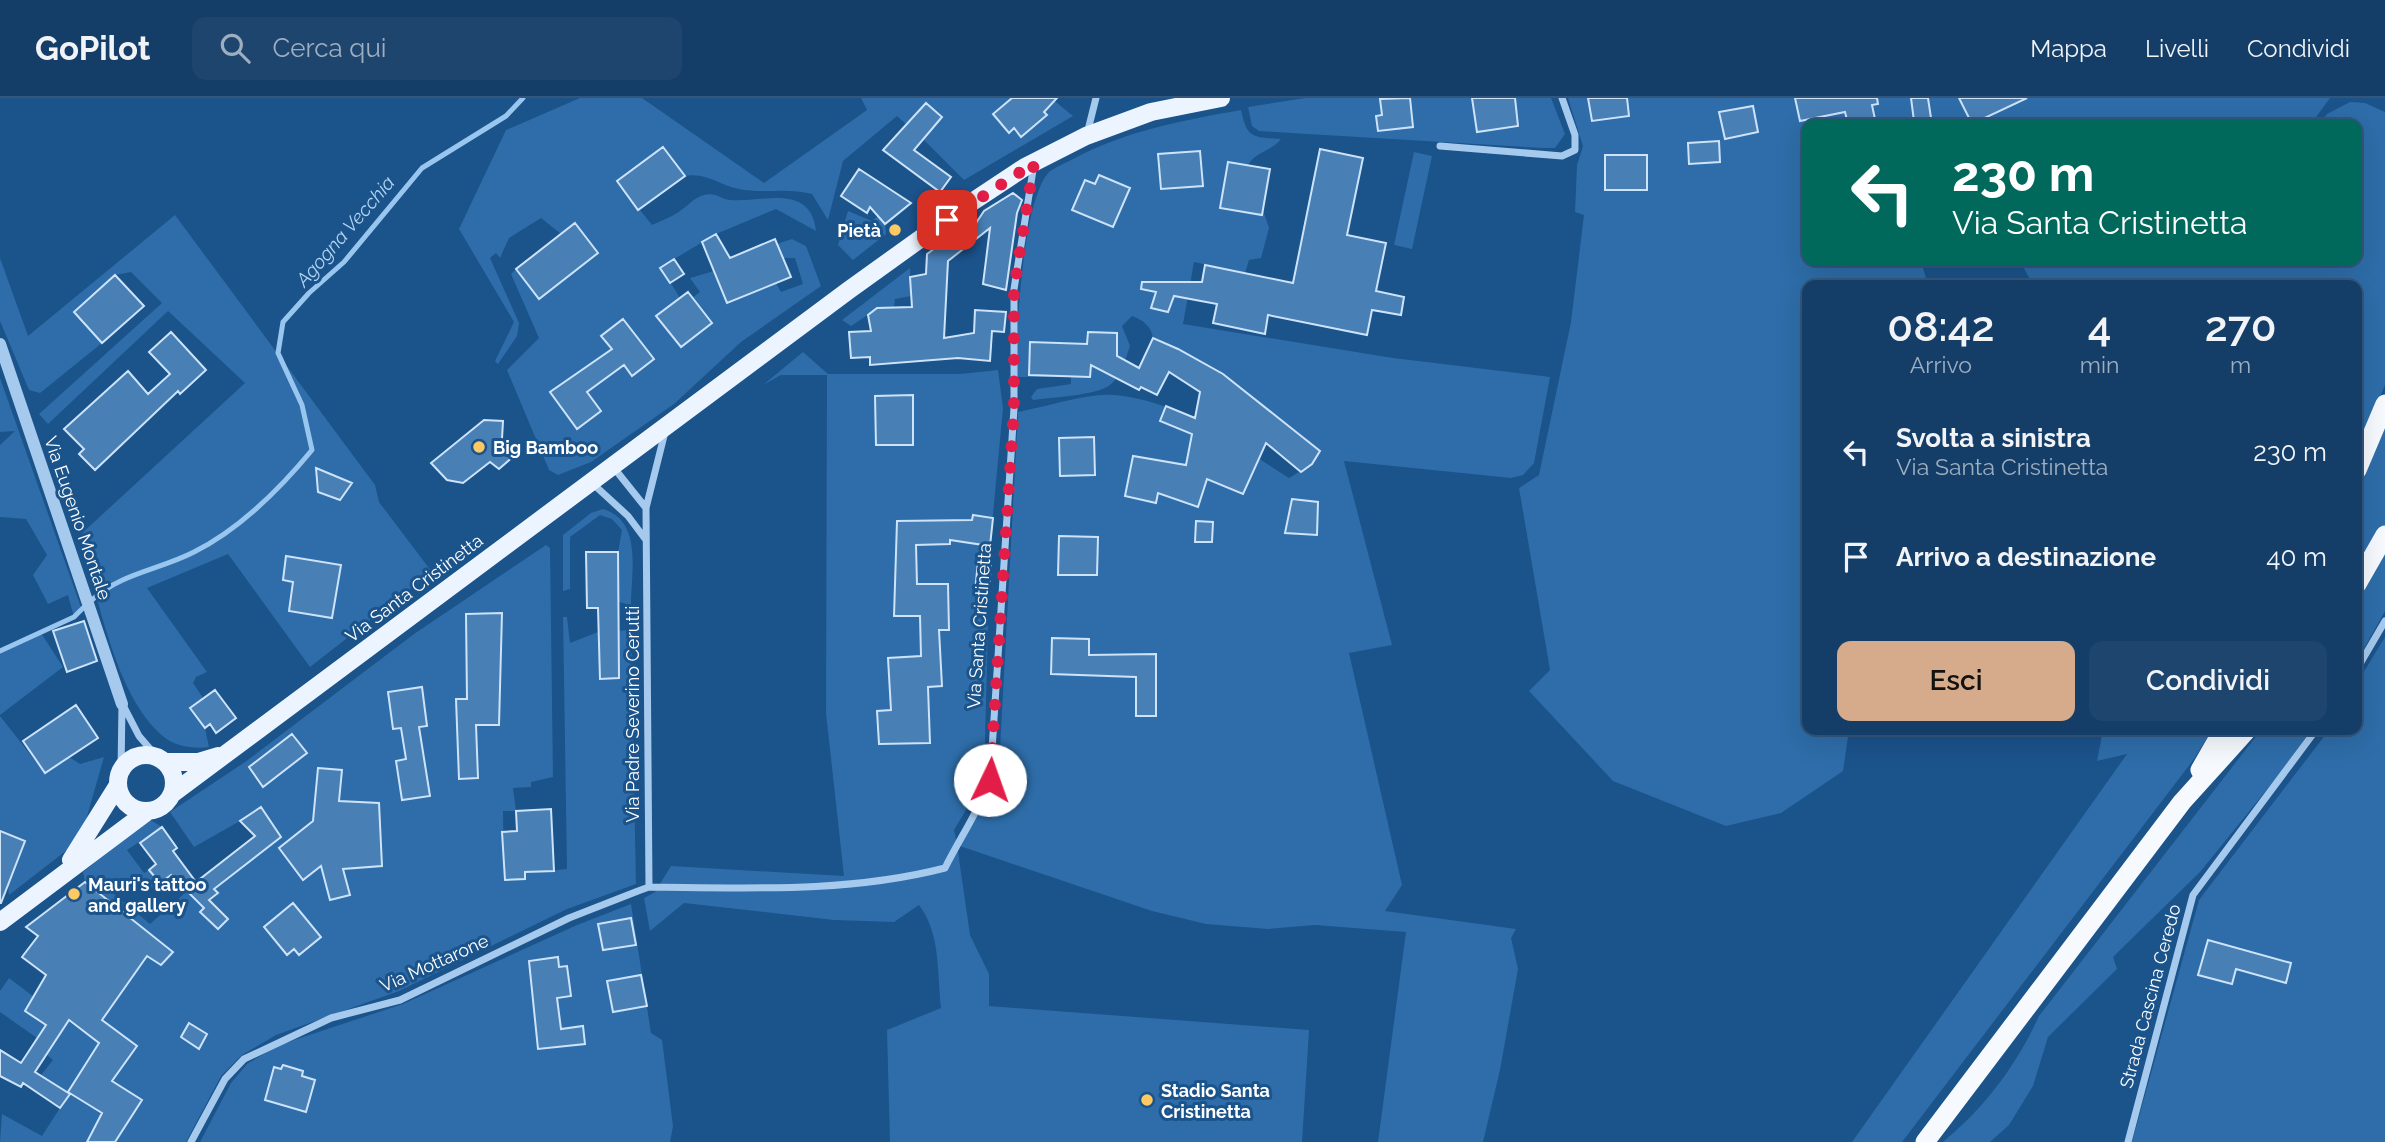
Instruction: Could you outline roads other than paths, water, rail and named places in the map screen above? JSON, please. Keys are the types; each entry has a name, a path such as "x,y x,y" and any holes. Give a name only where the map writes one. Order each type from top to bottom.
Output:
{"highway":[{"path":"2362,458 2385,404"},
{"path":"2362,575 2385,535"},
{"path":"2182,802 2220,735"},
{"path":"1925,1142 2182,802 2242,735"}],"main road":[{"name":"Via Santa Cristinetta","path":"1,918 148,811 160,807 172,794 859,282 1034,163 1086,136 1151,112 1221,98"},
{"name":"Via Santa Cristinetta","path":"61,875 136,757 198,762 228,753"},
{"path":"160,760 173,776 172,794"},
{"path":"120,779 128,804 148,811"}],"street":[{"path":"1086,136 1096,98"},
{"path":"1440,146 1562,156 1575,150 1575,135 1562,98"},
{"name":"Via Santa Cristinetta","path":"649,887 793,889 900,880 946,868 960,838 976,815 990,780 1014,408 1014,289 1034,163"},
{"name":"Via Eugenio Montale","path":"0,344 122,704 139,736 160,760"},
{"name":"Via Padre Severino Cerutti","path":"649,887 646,508 666,427"},
{"path":"614,466 646,508"},
{"path":"592,482 628,516 646,540"},
{"path":"2362,661 2385,621"},
{"name":"Via Eugenio Montale","path":"120,779 122,704"},
{"name":"Strada Cascina Ceredo","path":"2128,1142 2193,895 2312,735"},
{"name":"Via Mottarone","path":"191,1142 225,1079 244,1059 331,1018 400,1000 569,918 649,887"}],"waterway":[{"name":"Agogna Vecchia","path":"92,600 115,584 211,543 258,507 312,450 302,405 278,353 283,322 309,293 344,262 422,168 506,116 523,98"},
{"name":"Agogna Vecchia","path":"0,651 74,617 83,608"}],"place":[{"name":"Pietà","path":"895,230"},
{"name":"Big Bamboo","path":"479,447"},
{"name":"Mauri's tattoo and gallery","path":"74,894"},
{"name":"Stadio Santa Cristinetta","path":"1147,1100"}]}
